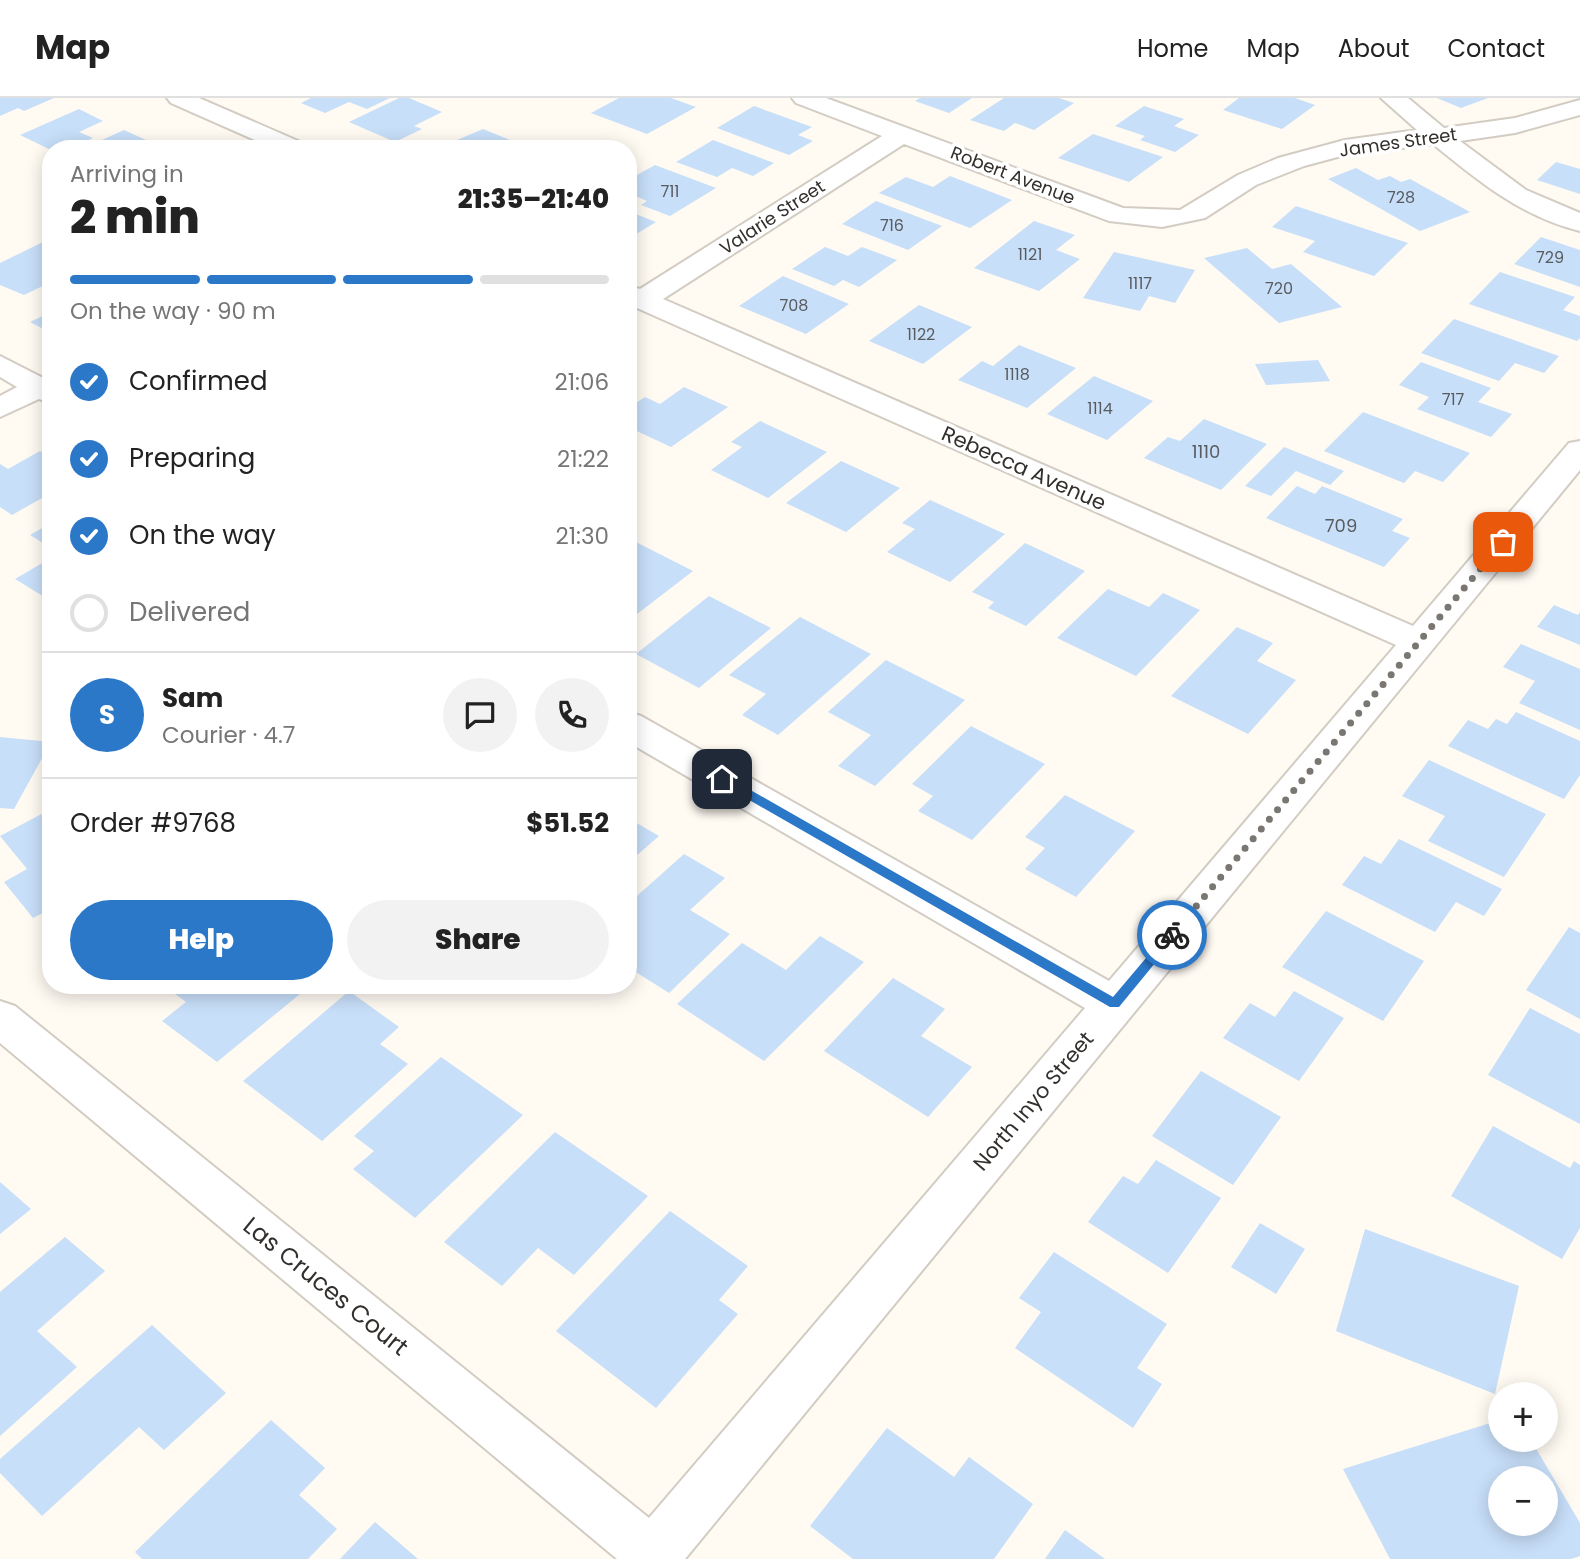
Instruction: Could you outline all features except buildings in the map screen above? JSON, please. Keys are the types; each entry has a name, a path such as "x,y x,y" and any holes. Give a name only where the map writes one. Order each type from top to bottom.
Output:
{"street":[{"path":"179,98 275,140"},
{"name":"Robert Avenue","path":"804,98 1118,215 1156,220 1186,216 1222,197"},
{"path":"1393,98 1439,135 1468,164 1496,183 1517,196 1580,223"},
{"name":"James Street","path":"1222,197 1246,181 1316,155 1390,140 1543,120 1580,107"},
{"name":"Valarie Street","path":"637,296 902,134"},
{"name":"Rebecca Avenue","path":"637,298 1419,642"},
{"path":"0,365 42,389"},
{"path":"0,408 42,392"},
{"name":"North Inyo Street","path":"652,1557 1580,450"},
{"path":"637,730 1114,1004"},
{"name":"Las Cruces Court","path":"0,1018 652,1557"}],"way so far":[{"path":"1172,935 1503,542"}],"route":[{"path":"722,779 1114,1004 1172,935"}]}
